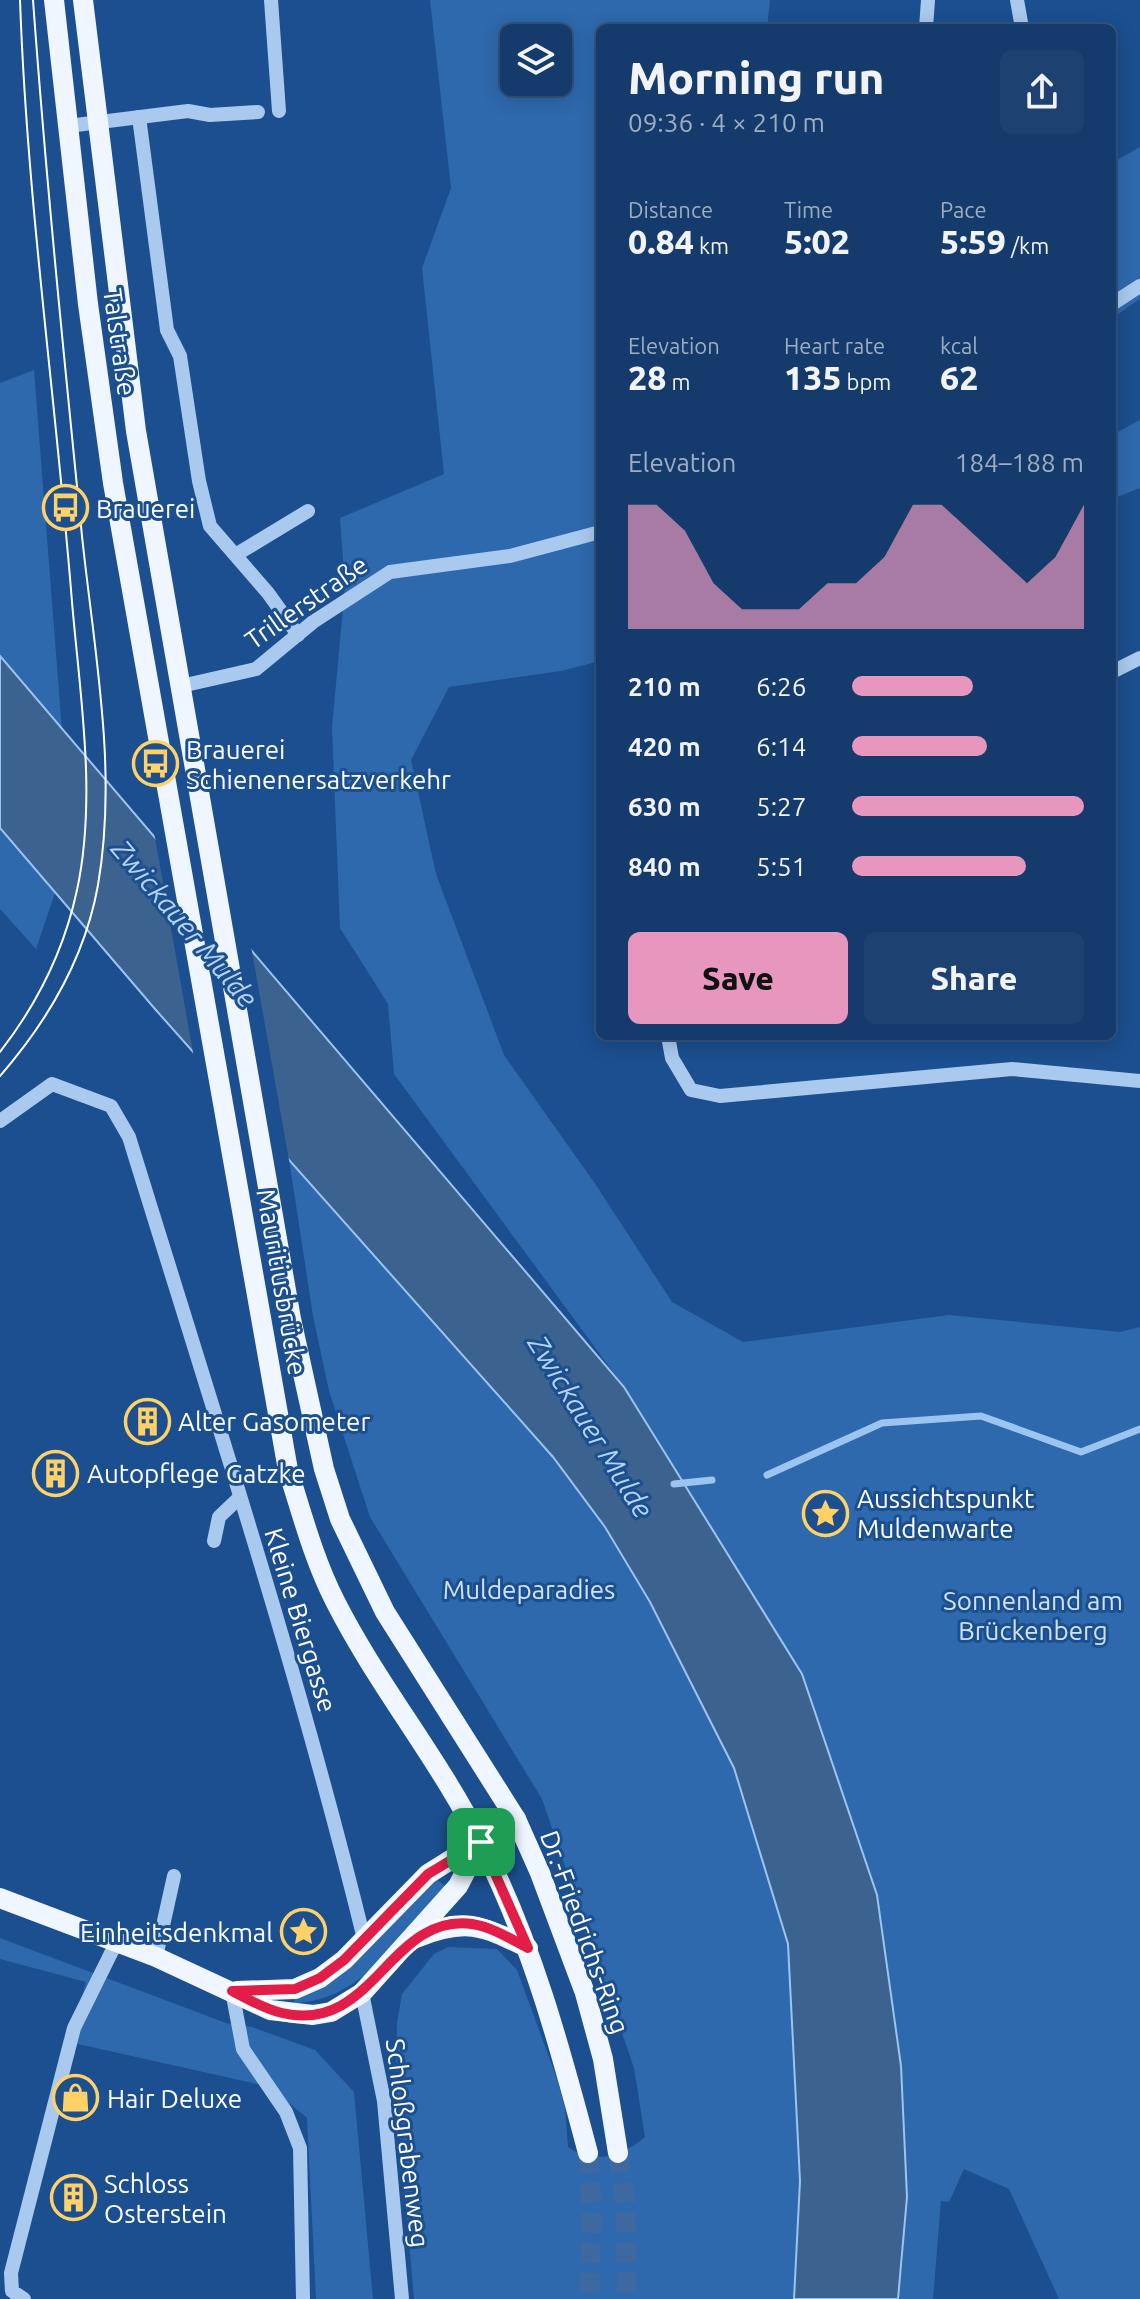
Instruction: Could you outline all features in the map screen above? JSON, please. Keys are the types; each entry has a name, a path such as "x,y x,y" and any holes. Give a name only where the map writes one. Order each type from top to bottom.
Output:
{"main road":[{"name":"Talstraße","path":"54,0 113,483 152,688"},
{"name":"Talstraße","path":"83,0 136,431 181,686"},
{"name":"Mauritiusbrücke","path":"181,686 291,1319 324,1469 361,1566 411,1656 516,1819"},
{"name":"Mauritiusbrücke","path":"152,688 288,1470 308,1536 335,1600 481,1842"},
{"name":"Dr.-Friedrichs-Ring","path":"232,1991 276,1991 308,1985 333,1970 428,1874 516,1819 585,1993 603,2059 618,2153"},
{"name":"Dr.-Friedrichs-Ring","path":"0,1898 156,1957 270,2010 298,2016 331,2012 362,1993 458,1886 481,1842"},
{"path":"481,1842 528,1948 555,2025 588,2153"},
{"path":"412,1940 443,1927 471,1924 528,1948"}],"street":[{"path":"271,0 279,111"},
{"path":"926,24 928,0"},
{"path":"1017,0 1021,24"},
{"path":"68,126 188,111 210,115 258,112"},
{"path":"139,117 167,330 180,356 199,481 210,526 237,554 298,635"},
{"path":"1116,301 1140,286"},
{"path":"237,554 308,511"},
{"name":"Trillerstraße","path":"181,686 256,669 298,635 390,572 510,556 596,533"},
{"path":"1116,670 1140,658"},
{"path":"669,1040 672,1058 691,1090 720,1096 1012,1069 1140,1081"},
{"name":"Kleine Biergasse","path":"0,1121 52,1084 111,1106 129,1137 203,1366 239,1498 335,1813 364,1939"},
{"path":"214,1541 219,1517 239,1498"},
{"path":"156,1957 174,1876"},
{"path":"24,2299 12,2291 11,2273 55,2098 74,2028 117,1941"},
{"path":"232,1991 243,2049 286,2112 300,2148 303,2299"},
{"name":"Schloßgrabenweg","path":"362,1993 384,2101 402,2299"}],"green space":[{"name":"Sonnenland am Brückenberg","path":"430,0 770,0 767,24 596,24 596,662 561,671 449,687 411,760 436,874 504,1055 596,1185 672,1302 743,1342 949,1315 1120,1332 1140,1327 1140,2299 1059,2299 1009,2189 964,2169 949,2202 941,2201 933,2299 898,2299 903,2257 901,2066 877,1895 802,1674 624,1387 394,1074 388,1004 340,928 332,727 345,587 340,518 444,474 422,268 451,188"},
{"path":"1140,147 1140,299 1116,315 1116,161"},
{"path":"34,370 62,731 0,656 0,383"},
{"path":"1140,420 1140,488 1116,497 1116,433"},
{"path":"0,828 55,893 36,949 0,909"},
{"name":"Muldeparadies","path":"289,1159 553,1457 605,1527 650,1602 734,1768 788,1944 800,2181 794,2299 414,2299 396,2093 397,2023 402,1994 434,1954 448,1947 497,1949 517,1970 557,2079 565,2108 568,2147 588,2156 608,2156 627,2149 645,2137 634,2068 542,1799 370,1517 329,1391 313,1316"},
{"path":"436,1879 447,1887 380,1962 341,1990 319,1999 295,2003 293,1996"},
{"path":"0,1938 226,2023 252,2027 315,2050 354,2092 373,2299 316,2299 307,2118 270,2087 69,2042 86,1982 0,1959"}],"water":[{"name":"Zwickauer Mulde","path":"0,656 624,1387 802,1674 877,1895 901,2066 907,2197 898,2299 794,2299 800,2181 788,1944 734,1768 650,1602 605,1527 553,1457 155,1009 0,828"}],"pier":[{"path":"154,832 251,946 290,1166 194,1058"}],"waterway":[{"path":"767,1475 882,1423 981,1416 1081,1452 1140,1429"},
{"path":"674,1484 712,1480"}],"tunnel":[{"path":"588,2153 592,2212 589,2299"},
{"path":"618,2153 625,2200 627,2299"}],"tram line":[{"path":"0,1052 38,995 65,934 77,890 86,819 85,746 35,226 20,0"},
{"path":"0,1076 48,1011 84,938 98,885 106,798 102,710 62,335 33,0"}],"place":[{"name":"Brauerei","path":"65,508"},
{"name":"Brauerei Schienenersatzverkehr","path":"155,764"},
{"name":"Alter Gasometer","path":"147,1421"},
{"name":"Autopflege Gatzke","path":"56,1473"},
{"name":"Aussichtspunkt Muldenwarte","path":"826,1513"},
{"name":"Einheitsdenkmal","path":"304,1932"},
{"name":"Hair Deluxe","path":"76,2098"},
{"name":"Schloss Osterstein","path":"73,2198"}],"route":[{"path":"481,1842 528,1948 471,1924 443,1927 412,1940 347,2005 313,2015 298,2016 270,2010 232,1991 295,1989 320,1978 344,1960 428,1874 481,1842"}]}
